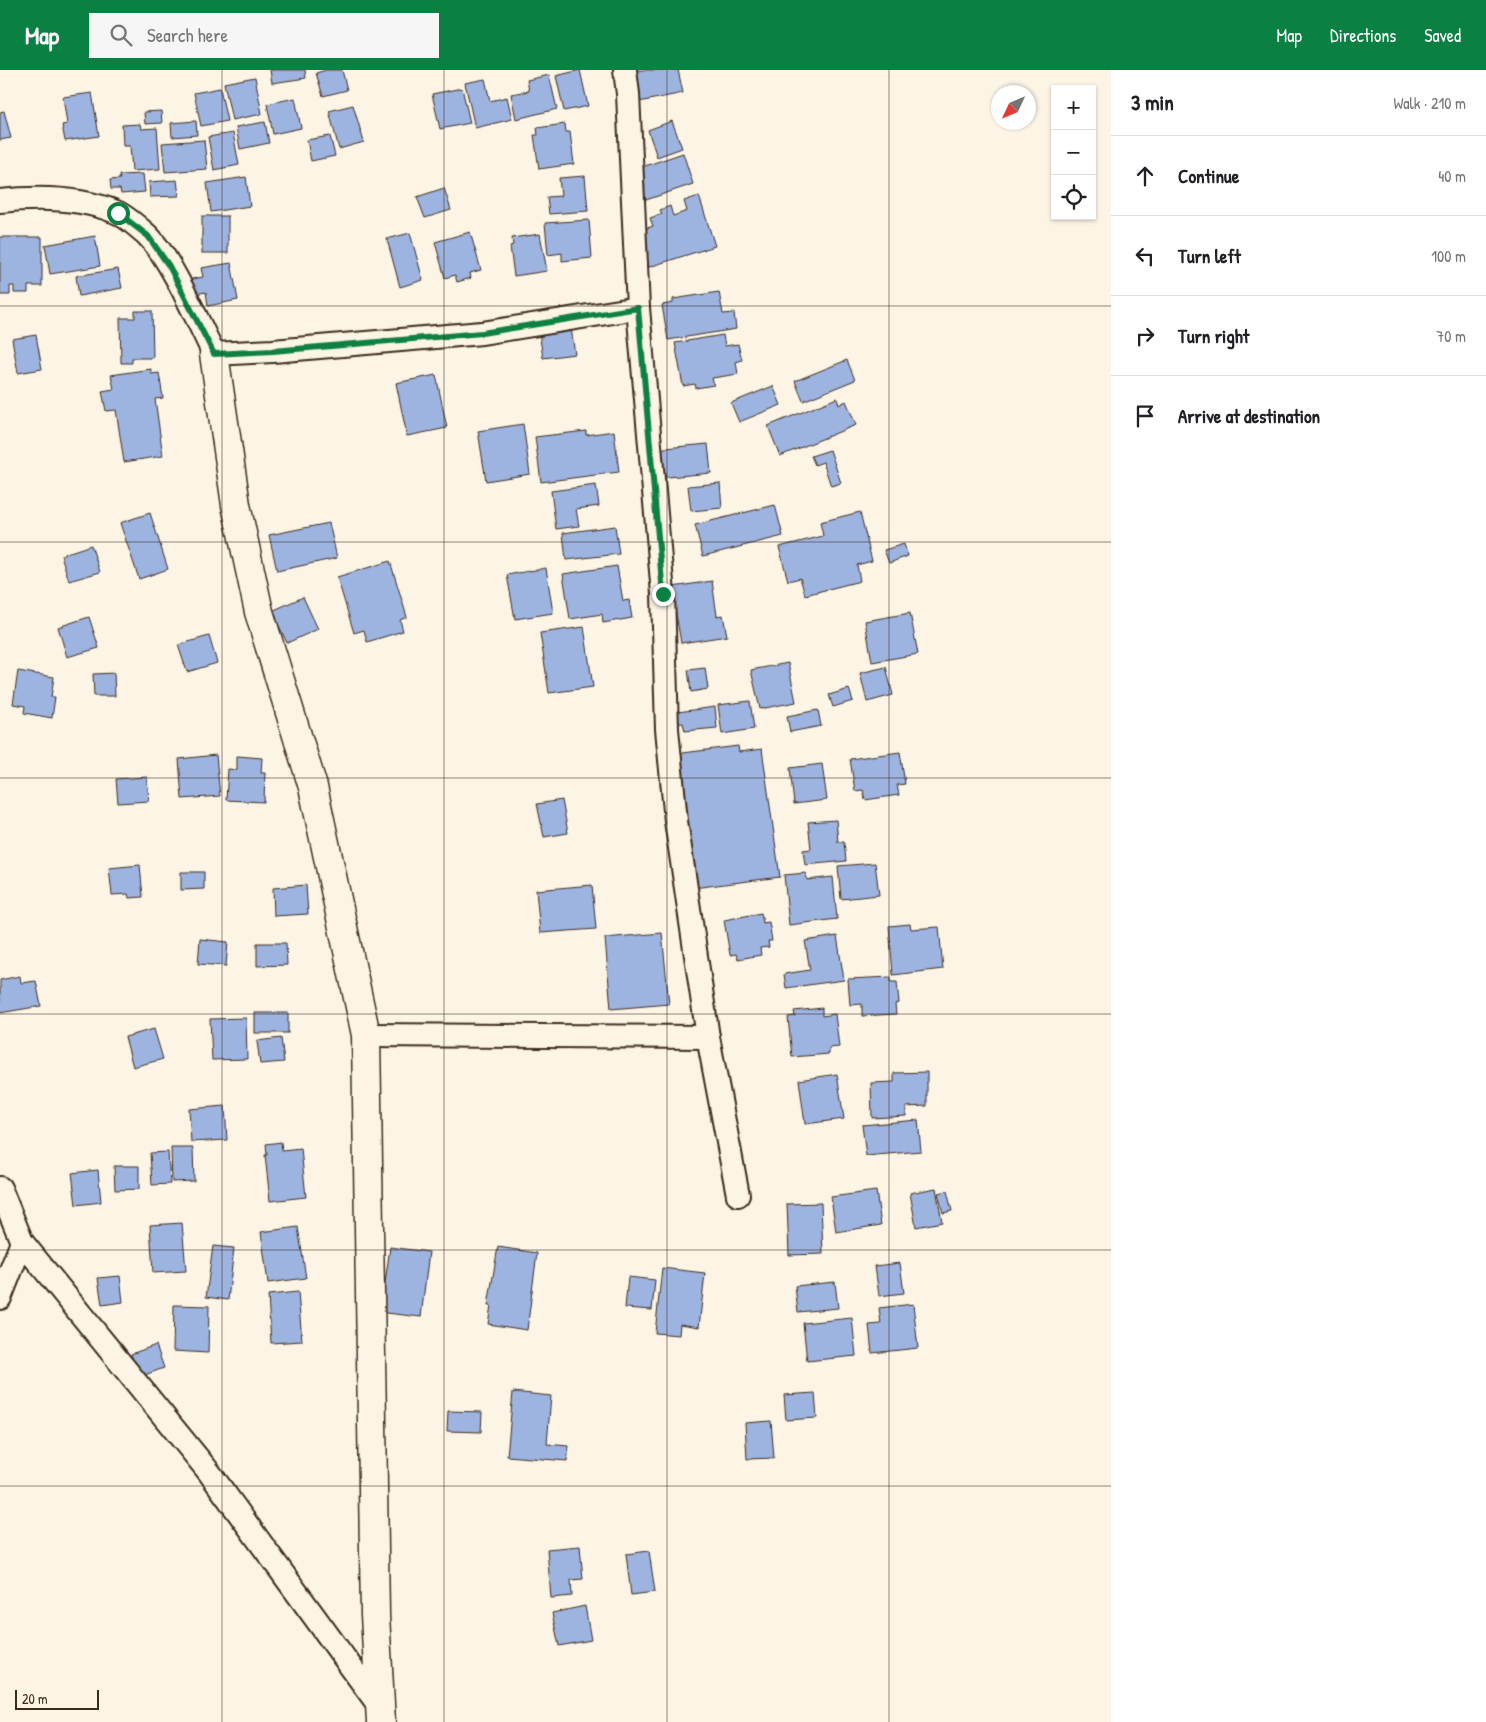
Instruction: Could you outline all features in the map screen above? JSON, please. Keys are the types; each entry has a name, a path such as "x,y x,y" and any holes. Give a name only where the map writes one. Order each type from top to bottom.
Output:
{"street":[{"path":"624,70 628,94 638,308 663,594 667,729 676,821 708,1037 738,1195"},
{"path":"0,201 24,198 82,203 118,213 148,236 169,266 214,354 236,505 259,612 313,787 366,1034 375,1615 385,1717"},
{"path":"214,354 273,351 482,333 638,308"},
{"path":"366,1034 708,1037"},
{"path":"0,1188 22,1242 210,1472 385,1717"},
{"path":"0,1298 22,1242"}],"building":[{"path":"270,70 305,70 306,78 272,83"},
{"path":"326,70 342,70 347,90 323,96 316,73"},
{"path":"580,70 588,106 564,111 556,76"},
{"path":"634,70 678,70 683,93 639,102"},
{"path":"549,75 557,109 516,119 511,94 529,91 527,80"},
{"path":"255,77 262,114 232,120 224,83"},
{"path":"485,79 490,101 507,97 512,119 475,128 465,83"},
{"path":"220,88 227,121 201,126 194,93"},
{"path":"462,88 470,123 440,129 432,94"},
{"path":"92,93 99,136 65,141 62,125 67,124 63,97"},
{"path":"295,98 301,128 273,134 267,104"},
{"path":"353,105 364,142 339,149 329,111"},
{"path":"4,111 11,138 0,140 0,112"},
{"path":"161,111 162,123 145,124 144,112"},
{"path":"196,121 197,135 172,137 171,123"},
{"path":"672,121 682,148 657,157 648,130"},
{"path":"265,122 269,143 240,149 236,127"},
{"path":"140,124 141,129 157,128 160,169 132,171 130,146 123,146 122,125"},
{"path":"565,124 566,132 570,132 574,164 539,169 534,135 538,135 537,128"},
{"path":"233,133 239,165 214,170 208,137"},
{"path":"330,136 335,156 311,161 307,140"},
{"path":"204,140 207,169 165,172 162,143"},
{"path":"683,153 693,184 646,200 636,169"},
{"path":"143,174 145,192 121,194 120,189 111,189 110,180 120,179 119,175"},
{"path":"585,176 588,211 549,214 547,197 561,196 559,178"},
{"path":"246,177 250,206 211,212 207,183"},
{"path":"177,180 179,196 150,197 149,182"},
{"path":"444,188 451,210 425,218 417,197"},
{"path":"699,196 715,246 649,267 638,231 653,226 650,218 662,214 660,210 670,206 673,216 687,211 684,201"},
{"path":"202,216 228,216 228,253 202,253"},
{"path":"589,220 592,258 562,261 562,253 548,255 545,223"},
{"path":"470,232 481,270 470,273 471,278 457,282 455,275 445,278 435,242"},
{"path":"410,233 423,280 400,287 387,239"},
{"path":"540,234 547,271 514,276 510,246 513,245 512,238"},
{"path":"95,236 100,266 50,274 45,245"},
{"path":"0,237 42,237 42,286 28,286 28,293 14,293 14,286 10,286 10,295 0,295"},
{"path":"231,263 238,300 208,306 206,292 195,294 192,279 203,277 201,268"},
{"path":"118,269 122,288 79,296 76,276"},
{"path":"719,292 723,314 734,313 736,329 668,340 662,305 673,303 673,299"},
{"path":"135,311 152,311 153,358 132,358 132,363 121,363 120,318 135,318"},
{"path":"571,328 575,354 543,358 539,332"},
{"path":"36,335 42,369 18,373 12,339"},
{"path":"723,335 725,346 738,344 742,360 736,362 738,374 712,378 714,385 696,388 695,384 683,386 675,343"},
{"path":"847,360 855,380 803,401 795,381"},
{"path":"151,369 151,374 159,373 163,398 155,399 163,456 124,462 116,410 106,411 102,391 114,389 111,375"},
{"path":"436,375 447,428 407,436 396,383"},
{"path":"773,386 781,405 739,422 731,403"},
{"path":"837,398 839,405 846,401 856,425 780,456 768,426"},
{"path":"523,424 530,474 486,481 478,431"},
{"path":"586,431 586,435 614,431 619,472 541,482 535,437"},
{"path":"708,444 711,473 657,478 654,449"},
{"path":"830,450 841,483 831,486 823,462 815,465 811,456"},
{"path":"720,483 722,508 691,511 688,486"},
{"path":"596,485 599,506 576,509 579,526 556,529 551,491"},
{"path":"775,505 783,536 703,556 695,525"},
{"path":"860,512 872,561 857,565 860,581 805,595 800,578 788,581 779,547 823,536 820,522"},
{"path":"150,513 168,569 139,579 120,523"},
{"path":"329,523 337,558 277,571 269,535"},
{"path":"615,526 619,554 566,560 563,533"},
{"path":"904,544 908,556 889,563 884,550"},
{"path":"91,545 100,572 69,581 61,555"},
{"path":"390,561 407,617 400,620 403,631 367,642 364,630 354,633 337,577"},
{"path":"617,566 623,601 629,600 632,618 603,623 602,614 570,619 563,574"},
{"path":"546,568 553,613 515,619 507,575"},
{"path":"712,581 717,616 723,615 727,636 681,643 675,608 669,609 666,588"},
{"path":"303,597 318,629 287,643 272,611"},
{"path":"910,613 918,654 872,662 865,621"},
{"path":"89,617 99,648 67,657 58,627"},
{"path":"584,627 593,687 549,693 540,633"},
{"path":"209,636 217,663 187,672 178,645"},
{"path":"788,663 796,702 760,709 751,670"},
{"path":"886,667 893,695 867,702 860,673"},
{"path":"705,668 708,689 691,692 688,670"},
{"path":"18,671 54,677 51,697 55,697 52,718 24,713 25,706 13,704"},
{"path":"114,673 115,696 94,696 93,674"},
{"path":"849,689 853,701 833,707 829,695"},
{"path":"750,701 754,729 722,734 718,705"},
{"path":"715,707 717,728 685,731 683,723 671,724 670,713"},
{"path":"818,710 821,726 790,732 787,716"},
{"path":"738,746 739,752 762,749 780,877 693,888 675,754"},
{"path":"900,752 905,784 897,785 899,795 865,800 863,790 855,791 850,759"},
{"path":"216,755 220,796 182,799 179,759"},
{"path":"237,756 262,758 261,773 265,773 264,802 226,800 228,769 237,770"},
{"path":"822,764 827,800 794,804 790,768"},
{"path":"147,777 149,801 118,803 116,779"},
{"path":"562,800 568,833 544,837 537,804"},
{"path":"836,820 838,842 844,842 846,861 805,865 803,850 811,849 808,822"},
{"path":"875,863 879,895 841,899 838,866"},
{"path":"140,865 143,897 129,898 128,894 112,895 109,868"},
{"path":"181,872 204,872 204,889 181,890"},
{"path":"806,873 807,880 833,877 837,919 789,925 784,875"},
{"path":"306,885 308,914 274,916 273,888"},
{"path":"592,885 596,929 540,933 536,890"},
{"path":"761,913 763,923 769,922 772,941 768,941 769,947 760,948 761,955 738,959 736,954 730,955 724,920"},
{"path":"910,924 911,929 939,927 943,969 893,975 889,926"},
{"path":"662,933 669,1004 611,1009 605,938"},
{"path":"837,936 844,980 786,988 784,974 810,970 805,941"},
{"path":"200,939 228,942 226,966 198,964"},
{"path":"257,943 286,943 287,965 257,966"},
{"path":"20,976 21,983 36,981 41,1006 0,1013 0,980"},
{"path":"891,977 891,982 897,982 899,1003 895,1004 896,1014 862,1016 862,1004 850,1005 848,979"},
{"path":"822,1008 822,1016 835,1014 839,1047 829,1048 829,1054 792,1057 788,1017 795,1016 794,1011"},
{"path":"255,1013 288,1013 288,1033 255,1033"},
{"path":"246,1018 247,1059 212,1060 210,1019"},
{"path":"154,1029 163,1059 133,1067 125,1037"},
{"path":"281,1038 284,1062 260,1064 257,1041"},
{"path":"927,1072 927,1106 906,1107 906,1116 872,1118 871,1083 894,1082 894,1073"},
{"path":"837,1074 844,1119 805,1124 799,1080"},
{"path":"225,1106 227,1140 191,1142 189,1109"},
{"path":"918,1120 921,1151 866,1156 862,1125"},
{"path":"281,1142 282,1151 301,1149 306,1197 270,1201 265,1155 267,1155 266,1144"},
{"path":"171,1148 193,1148 194,1181 172,1182"},
{"path":"168,1152 170,1184 152,1185 150,1153"},
{"path":"114,1166 139,1166 139,1189 115,1190"},
{"path":"98,1170 101,1202 76,1205 72,1173"},
{"path":"936,1188 942,1222 916,1227 910,1193"},
{"path":"876,1191 881,1225 836,1232 831,1197"},
{"path":"947,1191 952,1211 943,1213 938,1193"},
{"path":"821,1203 823,1254 789,1255 787,1204"},
{"path":"182,1223 186,1271 153,1273 150,1225"},
{"path":"298,1227 306,1278 268,1283 261,1232"},
{"path":"213,1246 234,1248 228,1300 206,1297"},
{"path":"390,1247 429,1252 421,1317 378,1312 383,1298"},
{"path":"498,1247 537,1253 527,1330 488,1324 491,1305 488,1305"},
{"path":"900,1263 904,1293 879,1296 875,1266"},
{"path":"662,1268 705,1273 699,1327 680,1324 679,1335 655,1333"},
{"path":"120,1276 123,1302 102,1305 98,1278"},
{"path":"628,1277 655,1280 652,1310 625,1308"},
{"path":"835,1282 838,1308 798,1312 795,1286"},
{"path":"298,1292 302,1341 271,1343 268,1295"},
{"path":"913,1304 918,1348 872,1353 869,1325 881,1324 879,1308"},
{"path":"174,1305 209,1306 208,1353 173,1351"},
{"path":"852,1318 856,1356 807,1361 803,1323"},
{"path":"156,1345 164,1368 139,1377 131,1354"},
{"path":"513,1392 551,1396 547,1444 568,1446 567,1461 507,1456"},
{"path":"815,1393 817,1418 786,1420 784,1395"},
{"path":"448,1411 482,1412 481,1432 447,1431"},
{"path":"771,1421 774,1458 747,1459 745,1423"},
{"path":"580,1546 583,1579 571,1580 572,1596 551,1598 547,1549"},
{"path":"649,1551 655,1592 631,1595 626,1554"},
{"path":"585,1606 591,1640 559,1646 552,1613"}],"route":[{"path":"118,213 148,236 169,266 214,354 273,351 482,333 638,308 663,594"}]}
